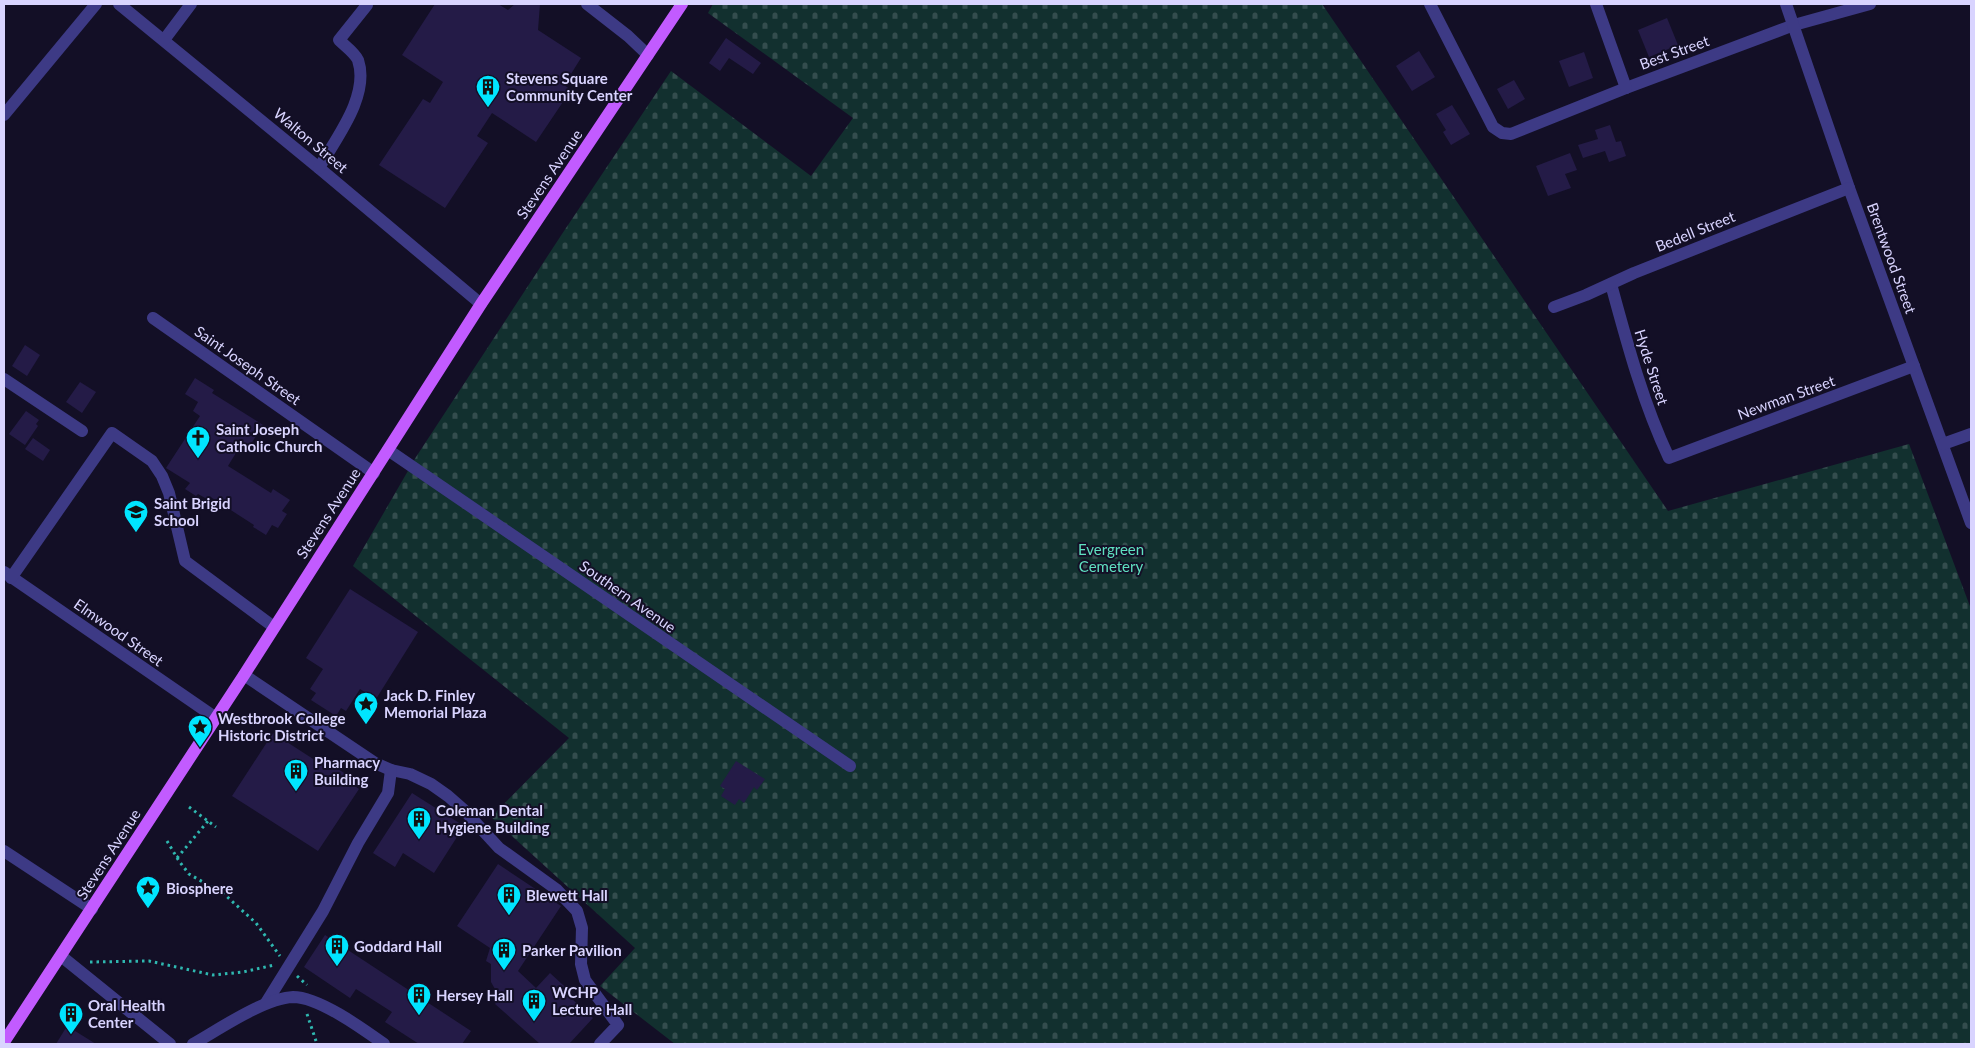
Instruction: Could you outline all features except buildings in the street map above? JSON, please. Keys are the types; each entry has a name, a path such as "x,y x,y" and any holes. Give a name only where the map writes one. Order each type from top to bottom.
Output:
{"main road":[{"name":"Stevens Avenue","path":"4,1042 244,675 481,304 682,4"}],"street":[{"path":"4,116 96,4"},
{"name":"Walton Street","path":"119,4 481,304"},
{"path":"164,40 191,4"},
{"path":"319,168 355,106 361,83 357,58 339,40 367,6 365,4"},
{"path":"587,4 648,54"},
{"name":"Best Street","path":"1430,4 1493,127 1502,133 1511,134 1626,88 1794,25 1870,4"},
{"path":"1596,4 1626,88"},
{"name":"Brentwood Street","path":"1786,4 1849,188 1971,523"},
{"name":"Bedell Street","path":"1554,307 1634,273 1849,188"},
{"name":"Hyde Street","path":"1611,284 1645,400 1656,431 1669,458"},
{"name":"Saint Joseph Street","path":"153,318 374,473"},
{"name":"Newman Street","path":"1669,458 1914,366"},
{"path":"4,380 82,431"},
{"path":"8,575 112,433 152,461 162,476 169,493 185,560 274,627"},
{"path":"1943,444 1971,434"},
{"name":"Southern Avenue","path":"388,450 850,766"},
{"name":"Elmwood Street","path":"8,575 216,718"},
{"path":"244,675 375,763 391,770 410,774 431,784 464,810 499,848 556,889 577,911 582,928 582,964 585,980 618,1025 600,1044"},
{"path":"266,1004 286,965 322,911 358,842 388,793 391,770"},
{"path":"4,850 92,909"},
{"path":"61,956 167,1043"},
{"path":"193,1044 266,1004 293,998 326,1007 384,1044"}],"path":[{"path":"189,807 216,827"},
{"path":"177,858 208,821"},
{"path":"167,841 189,874 224,894 256,923 286,965 310,988"},
{"path":"87,962 106,960 149,961 213,975 286,965"}],"green space":[{"name":"Evergreen Cemetery","path":"713,4 1322,4 1668,511 1909,444 1971,609 1971,1044 675,1044 600,986 635,948 491,817 569,738 353,566 416,457 671,71 811,176 853,118 708,13"}],"place":[{"name":"Stevens Square Community Center","path":"488,108"},
{"name":"Saint Joseph Catholic Church","path":"198,459"},
{"name":"Saint Brigid School","path":"136,533"},
{"name":"Jack D. Finley Memorial Plaza","path":"366,725"},
{"name":"Westbrook College Historic District","path":"200,748"},
{"name":"Pharmacy Building","path":"296,792"},
{"name":"Coleman Dental Hygiene Building","path":"419,840"},
{"name":"Biosphere","path":"148,909"},
{"name":"Blewett Hall","path":"509,916"},
{"name":"Goddard Hall","path":"337,967"},
{"name":"Parker Pavilion","path":"504,971"},
{"name":"Hersey Hall","path":"419,1016"},
{"name":"WCHP Lecture Hall","path":"534,1022"},
{"name":"Oral Health Center","path":"71,1035"}]}
